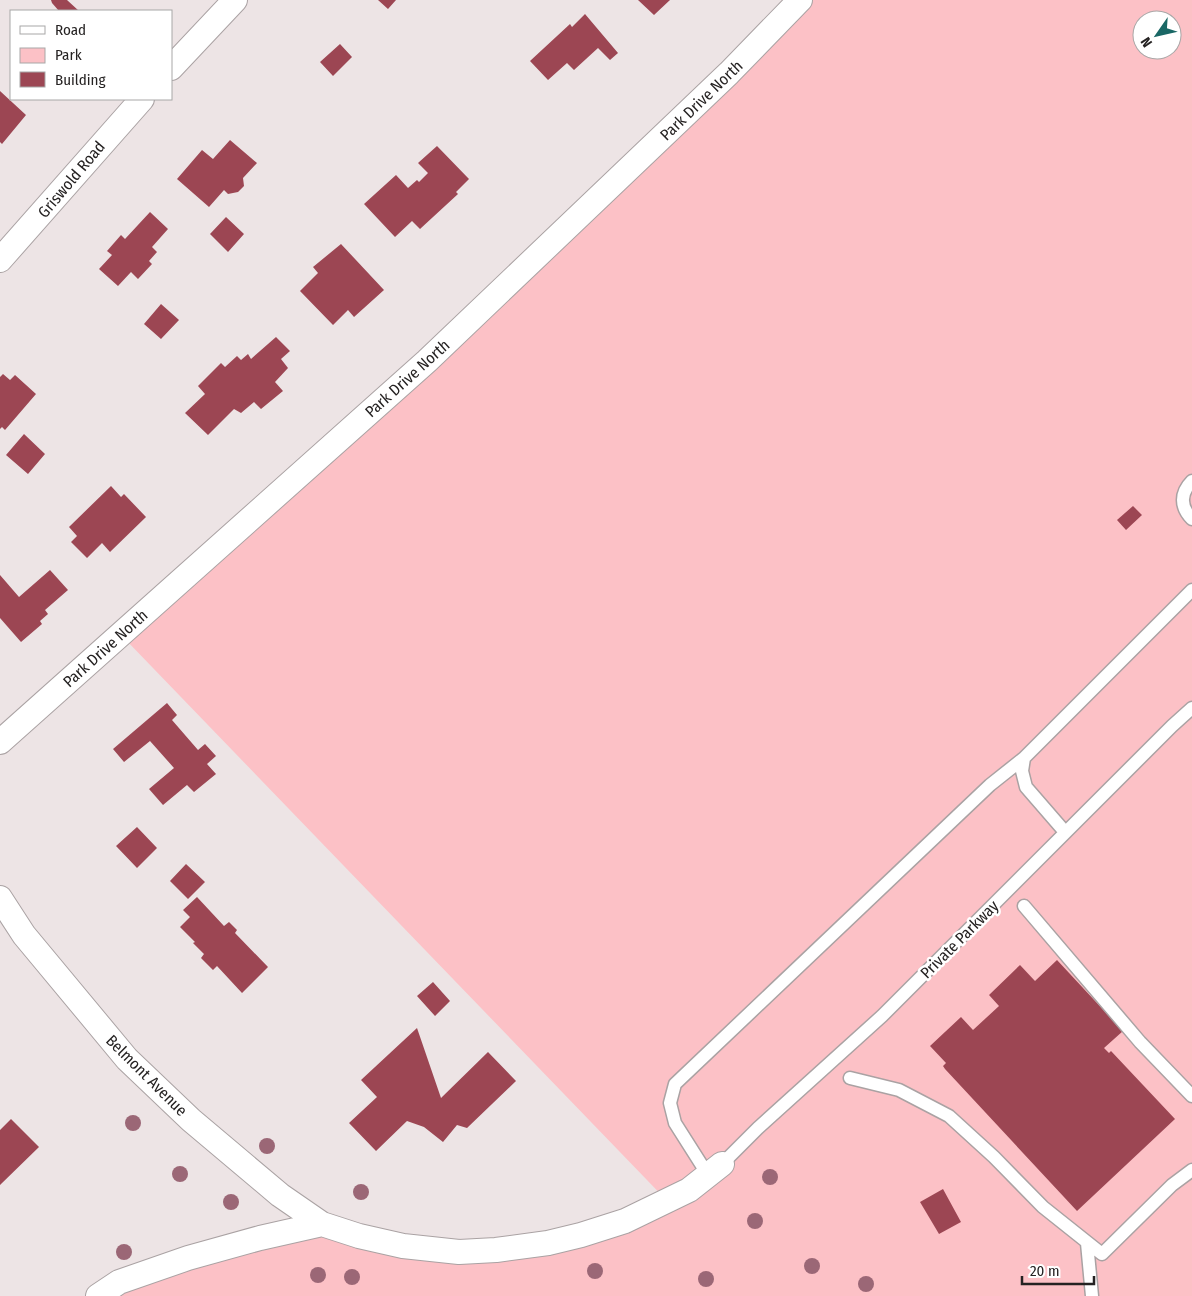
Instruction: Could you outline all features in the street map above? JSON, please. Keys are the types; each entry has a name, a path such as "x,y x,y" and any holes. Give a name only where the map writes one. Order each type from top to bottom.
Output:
{"street":[{"path":"172,67 235,0"},
{"name":"Park Drive North","path":"0,742 427,361 729,73 800,0"},
{"name":"Griswold Road","path":"0,260 141,100"},
{"name":"Belmont Avenue","path":"0,898 24,935 127,1060 191,1120 280,1194 322,1224 359,1236 403,1246 459,1252 496,1250 548,1243 625,1221 689,1190 715,1170"},
{"path":"98,1296 119,1282 188,1258 260,1238 322,1224"}],"lane":[{"path":"1192,481 1185,488 1182,500 1192,519"},
{"path":"715,1170 676,1124 670,1103 675,1084 990,785 1024,758 1192,590"},
{"name":"Private Parkway","path":"715,1170 758,1128 882,1016 1192,708"},
{"path":"1024,758 1022,771 1026,787 1066,832"},
{"path":"1024,906 1140,1042 1192,1096"},
{"path":"850,1078 899,1090 949,1116 1043,1207 1102,1254 1172,1185 1192,1170"},
{"path":"1087,1242 1092,1296"}],"green space":[{"path":"802,0 1192,0 1192,1296 115,1296 121,1291 232,1255 321,1236 437,1258 674,1208 125,639"}],"building":[{"path":"51,0 67,0 78,10 58,10"},
{"path":"378,0 396,0 388,9"},
{"path":"638,0 670,0 654,15"},
{"path":"585,14 618,53 610,60 598,48 574,70 567,63 548,80 530,61 570,24 572,27"},
{"path":"340,44 352,57 333,76 320,62"},
{"path":"0,91 26,115 2,144 0,142"},
{"path":"230,140 257,163 243,178 244,186 238,192 228,194 224,190 209,207 177,179 202,150 213,159"},
{"path":"437,146 469,179 456,192 458,194 420,229 412,221 395,237 364,204 396,175 408,188 417,180 419,182 428,173 418,163"},
{"path":"150,212 168,229 152,247 157,252 149,261 152,264 138,279 131,272 118,286 99,269 112,255 107,251 121,235 125,239"},
{"path":"226,217 244,234 228,252 210,234"},
{"path":"341,244 384,290 354,317 348,310 333,325 300,291 318,273 313,267"},
{"path":"161,304 179,320 161,339 144,324"},
{"path":"276,337 290,351 281,359 288,368 275,382 283,391 261,409 254,402 241,413 234,409 208,435 185,413 205,394 198,386 221,363 225,367 237,356 241,360 248,354 251,359"},
{"path":"3,374 10,380 15,375 36,394 5,430 2,427 0,429 0,377"},
{"path":"24,434 45,454 28,474 6,455"},
{"path":"111,486 121,497 124,494 146,517 110,552 102,543 87,558 71,542 77,536 69,527"},
{"path":"1133,506 1142,515 1126,530 1117,520"},
{"path":"50,570 68,590 45,610 48,614 40,621 42,624 21,642 0,618 0,575 19,597"},
{"path":"167,703 177,715 172,720 198,750 205,744 216,756 207,764 216,774 194,792 187,785 163,805 149,789 174,768 150,741 124,762 113,749"},
{"path":"137,827 157,848 137,868 116,846"},
{"path":"186,864 205,882 188,899 170,881"},
{"path":"197,897 224,926 229,922 237,930 235,933 268,967 242,993 217,966 213,970 201,958 204,954 180,927 190,917 183,910"},
{"path":"1057,960 1123,1031 1104,1048 1109,1053 1111,1051 1175,1119 1077,1211 945,1069 943,1066 946,1063 930,1046 961,1017 973,1030 999,1006 989,995 1020,965 1035,981"},
{"path":"433,982 450,1001 435,1016 417,996"},
{"path":"417,1028 441,1098 488,1052 516,1081 467,1128 457,1125 443,1142 424,1127 407,1121 376,1151 349,1123 377,1097 361,1080"},
{"path":"11,1119 39,1147 0,1185 0,1130"},
{"path":"943,1189 961,1222 939,1234 920,1202"}]}
